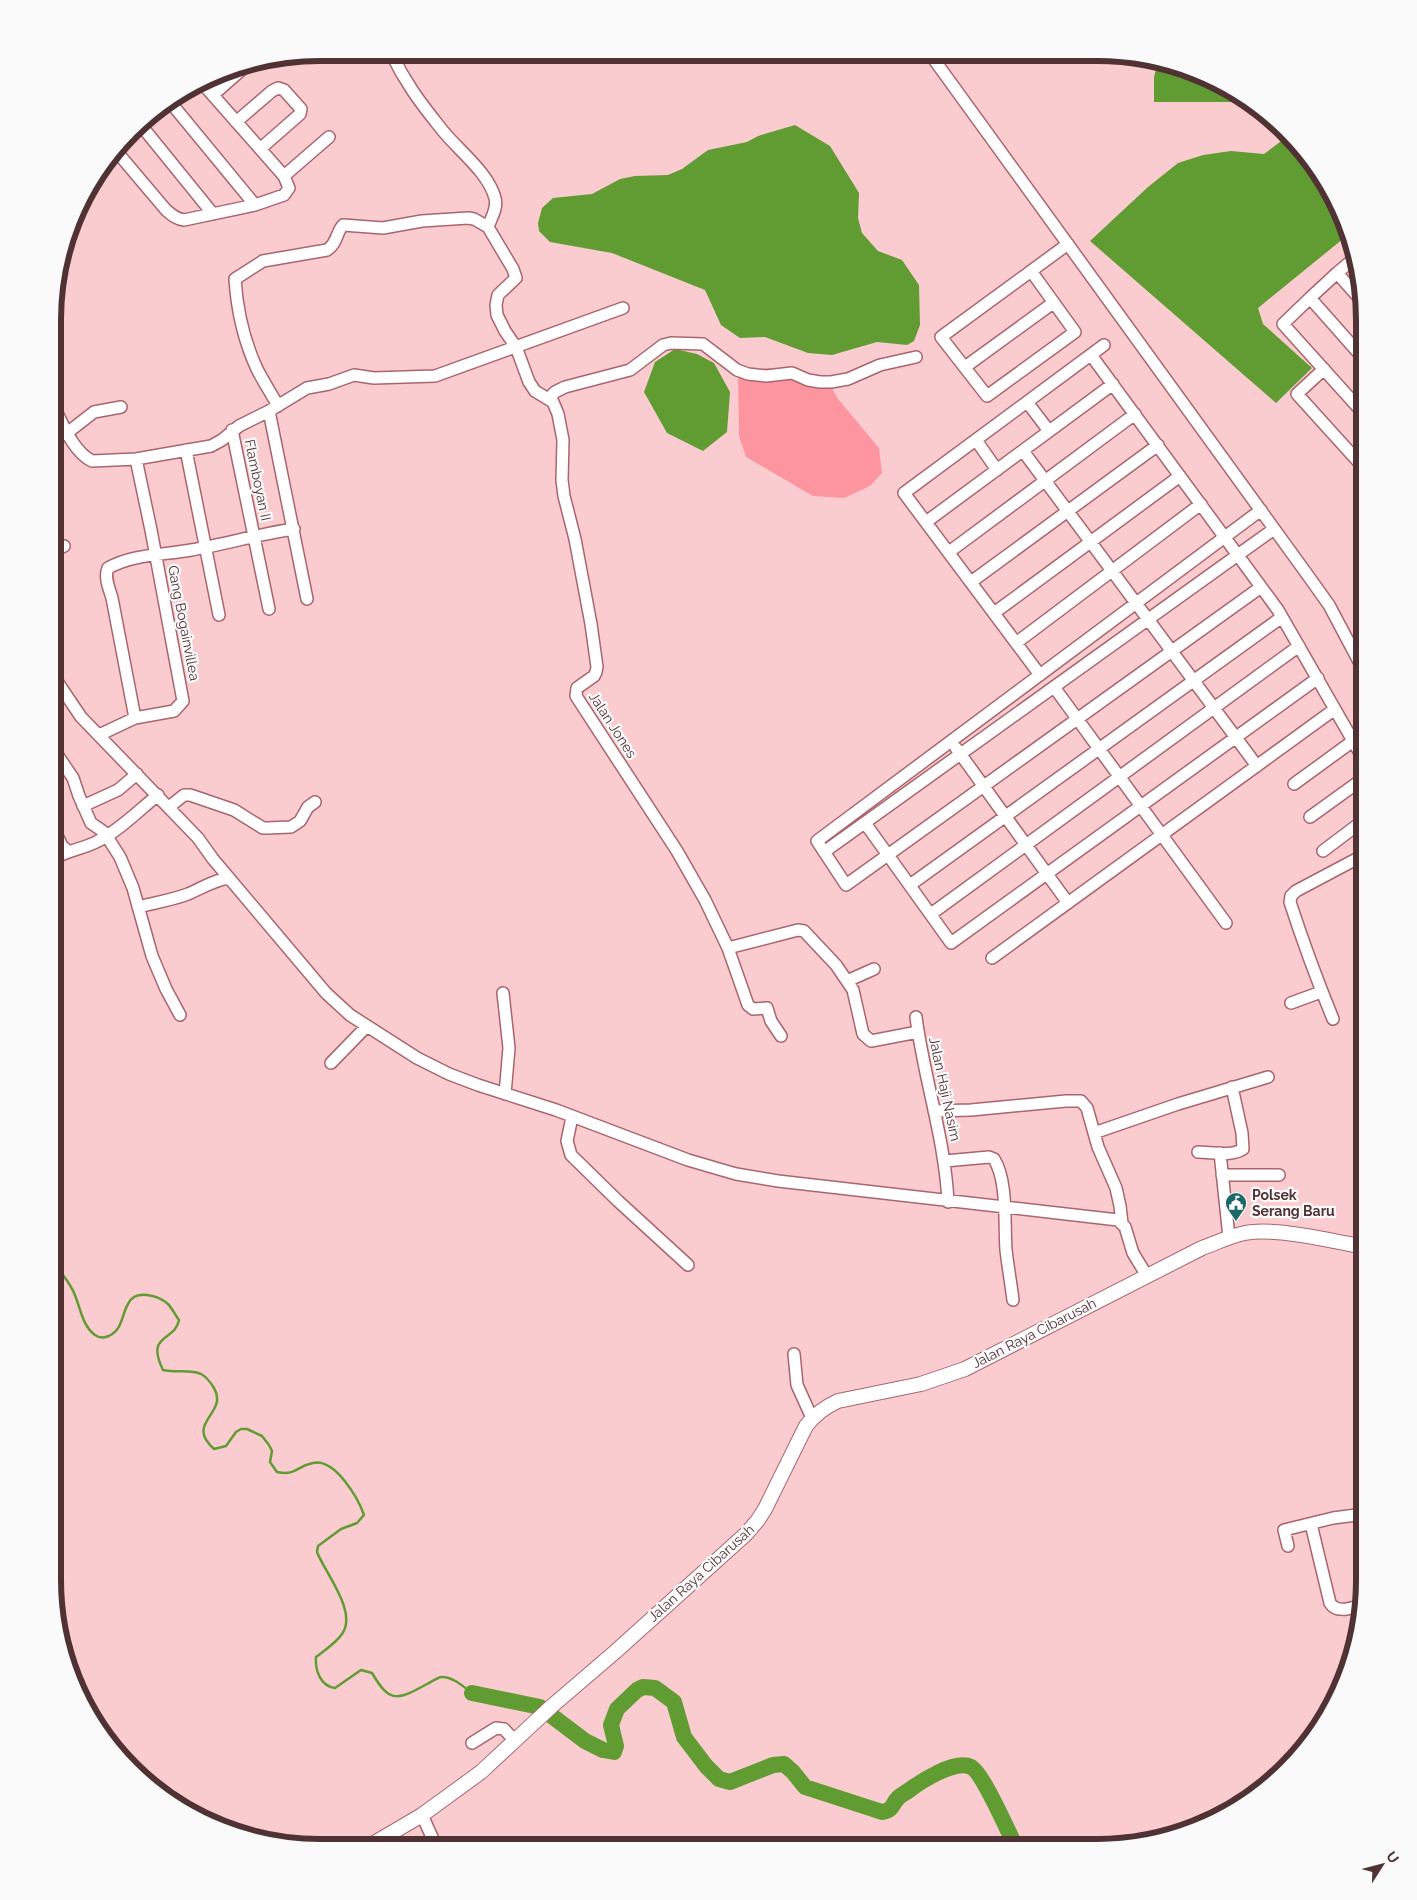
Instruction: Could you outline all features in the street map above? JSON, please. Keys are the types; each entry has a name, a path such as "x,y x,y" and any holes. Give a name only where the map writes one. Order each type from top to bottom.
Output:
{"main road":[{"name":"Jalan Raya Cibarusah","path":"383,1839 422,1815 481,1772 751,1528 765,1509 802,1433 812,1418 828,1405 838,1401 922,1384 965,1368 1202,1248 1229,1237 1251,1232 1274,1233 1356,1245"}],"street":[{"path":"307,599 273,408 246,341 236,296 235,279 263,261 327,250 332,247 343,226 383,228 422,221 468,218 474,219 488,227 496,207 495,199 488,184 417,100 395,61"},
{"path":"935,61 1329,605 1356,657"},
{"path":"213,95 235,76"},
{"path":"120,156 173,217 184,220 255,205 288,192 289,188 284,176 206,88"},
{"path":"236,122 278,88 284,90 301,108 300,114 260,149"},
{"path":"174,107 255,205"},
{"path":"144,130 213,214"},
{"path":"284,176 330,137"},
{"name":"Jalan Jones","path":"488,227 513,269 516,278 498,295 496,306 500,322 516,347 532,388 549,398 555,405 562,431 564,454 562,480 564,496 577,548 597,667 594,676 577,688 576,696 677,851 705,900 728,948 748,1005 753,1009 767,1008 773,1024 781,1036"},
{"path":"1031,271 1075,332 987,396 942,336 1031,271 1068,244"},
{"path":"1349,263 1284,324 1356,405"},
{"path":"1337,273 1354,292"},
{"path":"1310,298 1356,350"},
{"path":"965,367 1053,302"},
{"path":"61,421 67,433 84,456 92,461 136,459 217,444 232,430 307,388 329,384 350,376 374,378 435,376 623,308"},
{"path":"549,398 555,392 565,387 630,370 663,345 671,343 703,344 737,370 748,374 766,376 792,373 808,380 820,382 831,382 848,378 880,366 916,357"},
{"path":"1040,675 904,493 1104,345"},
{"path":"1091,355 1261,586 1282,617 1356,746"},
{"path":"1324,370 1297,394 1356,459"},
{"path":"926,522 1113,384"},
{"path":"1027,402 1049,431"},
{"path":"61,435 67,433 94,412 121,407"},
{"path":"949,552 1135,414"},
{"name":"Flamboyan II","path":"232,430 269,609"},
{"path":"976,440 997,470"},
{"path":"971,582 1158,446"},
{"path":"186,450 219,615"},
{"path":"1023,451 1258,766"},
{"name":"Gang Bogainvillea","path":"99,735 135,718 174,711 183,701 136,459"},
{"path":"994,613 1180,476"},
{"path":"1016,642 1201,504"},
{"path":"1261,510 817,841 846,885 1261,586"},
{"path":"824,852 1274,528"},
{"path":"135,718 106,572 108,568 155,554 206,547 294,529"},
{"path":"910,885 1282,617"},
{"path":"931,914 1299,646"},
{"path":"864,822 951,943 1318,678"},
{"path":"1054,686 1226,923"},
{"path":"61,687 81,717 198,838 229,878 326,993 366,1027 417,1058 449,1074 688,1160 736,1174 778,1181 1004,1209 1118,1220 1122,1223"},
{"path":"992,958 1335,709"},
{"path":"951,741 1068,903"},
{"path":"1294,784 1353,741"},
{"path":"61,760 73,778 91,823 107,836 122,863 133,888 152,956 166,989 180,1015"},
{"path":"83,806 118,790 137,774"},
{"path":"1310,817 1356,784"},
{"path":"61,855 96,843 158,795"},
{"path":"169,807 184,795 190,795 234,810 263,828 279,828 291,827 300,821 308,807 315,802"},
{"path":"1322,851 1356,826"},
{"path":"61,844 69,852"},
{"path":"1333,1019 1321,992 1290,902 1291,896 1296,891 1356,859"},
{"path":"138,907 177,898 201,886 229,878"},
{"name":"Jalan Haji Nasim","path":"728,948 790,931 798,930 804,932 836,964 847,981 855,997 863,1034 866,1038 871,1041 918,1032 945,1161 948,1202"},
{"path":"847,981 874,969"},
{"path":"503,992 509,1048 505,1094"},
{"path":"1291,1003 1321,992"},
{"path":"916,1017 918,1032"},
{"path":"331,1063 366,1027"},
{"path":"1094,1133 1178,1104 1268,1077"},
{"path":"1198,1152 1220,1154 1243,1149 1242,1133 1232,1087"},
{"path":"934,1111 971,1110 1077,1100 1087,1108 1107,1171 1116,1188 1122,1223 1133,1253 1147,1276"},
{"path":"572,1117 567,1141 572,1155 688,1265"},
{"path":"1220,1154 1229,1237"},
{"path":"945,1161 989,1157 994,1159 1001,1176 1006,1251 1013,1300"},
{"path":"1222,1175 1279,1175"},
{"path":"794,1354 797,1385 812,1418"},
{"path":"1288,1546 1284,1530 1333,1518 1356,1515"},
{"path":"1311,1524 1330,1603 1333,1608 1338,1610 1354,1607"},
{"path":"472,1743 496,1728 504,1729 515,1741"},
{"path":"422,1815 433,1839"}],"shaded area":[{"path":"1156,68 1164,70 1196,81 1236,102 1154,102 1154,77"},
{"path":"795,125 830,146 859,193 858,218 862,233 878,251 902,260 919,285 920,325 914,341 907,345 877,342 832,355 808,353 765,337 740,338 721,325 705,290 612,253 550,242 539,231 538,223 542,208 553,198 592,194 620,179 635,176 668,175 682,169 708,150 747,142 758,136"},
{"path":"1283,140 1292,149 1321,191 1343,239 1258,308 1263,324 1312,368 1276,403 1090,241 1148,187 1178,163 1203,155 1231,151 1264,154"},
{"path":"675,349 697,354 714,363 730,392 727,432 703,451 667,433 644,392 655,362"},
{"path":"769,368 827,379 838,399 879,448 882,473 870,486 844,498 813,496 746,457 739,436 738,371"}],"waterway":[{"path":"61,1272 74,1293 86,1325 98,1337 109,1336 117,1330 128,1304 136,1296 153,1296 164,1301 169,1306 179,1320 172,1332 159,1344 157,1350 158,1358 163,1370 188,1371 201,1374 214,1388 217,1397 216,1405 203,1432 206,1440 214,1449 226,1446 236,1432 241,1429 247,1429 262,1436 269,1445 272,1451 270,1462 277,1472 289,1473 307,1464 321,1463 337,1473 357,1499 364,1515 357,1523 341,1529 318,1546 317,1552 338,1593 346,1615 346,1625 342,1634 316,1657 316,1667 322,1681 335,1688 361,1670 372,1673 384,1690 395,1696 402,1696 441,1677 454,1680 472,1693"},
{"path":"472,1693 540,1707 585,1741 603,1750 614,1752 616,1746 611,1725 617,1709 637,1690 643,1687 655,1688 674,1702 684,1737 706,1766 719,1779 730,1782 773,1765 784,1764 805,1787 882,1812 890,1809 896,1800 921,1782 947,1769 964,1765 976,1771 988,1790 1012,1839"}],"place":[{"name":"Polsek Serang Baru","path":"1236,1222"}]}
